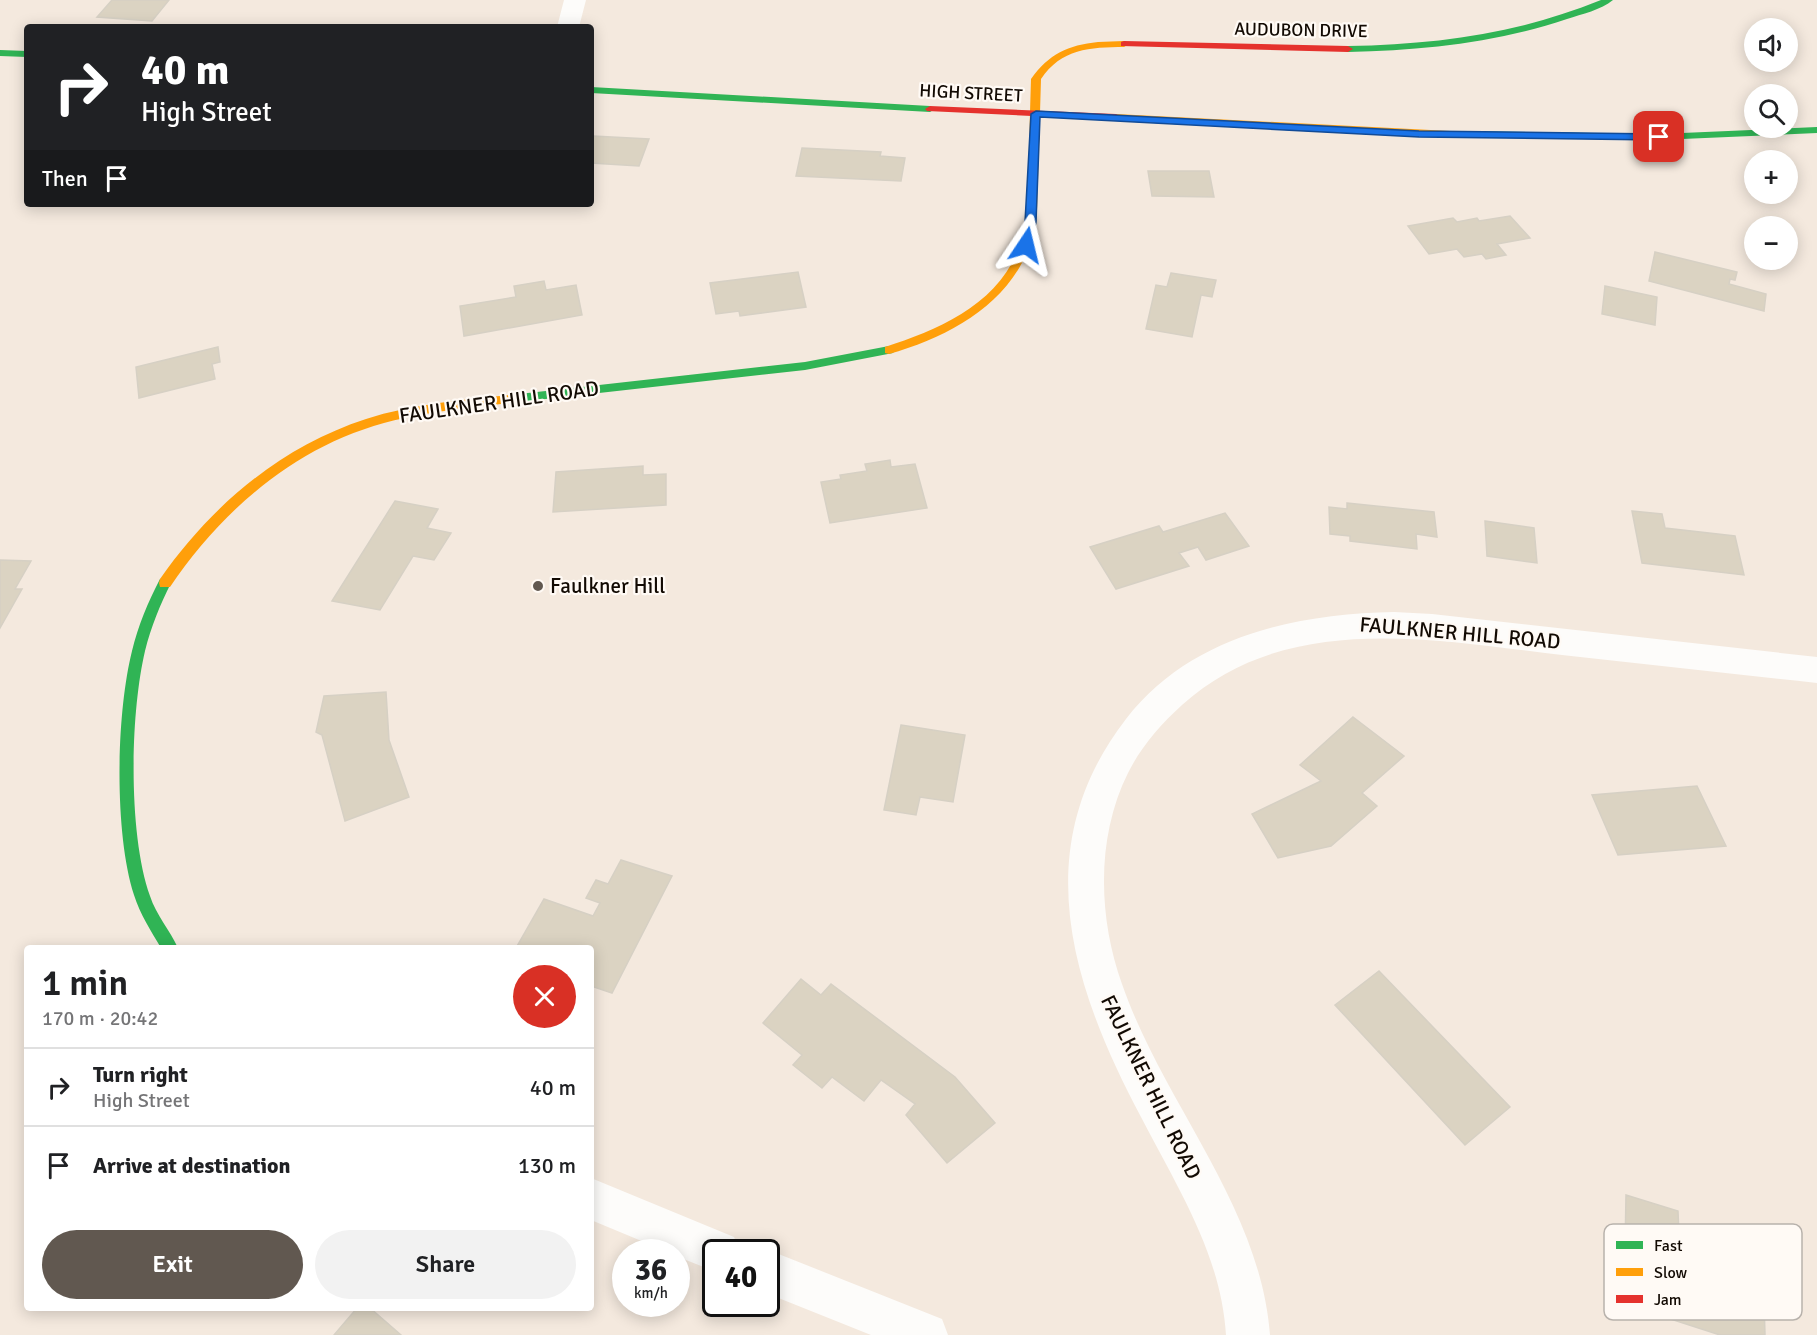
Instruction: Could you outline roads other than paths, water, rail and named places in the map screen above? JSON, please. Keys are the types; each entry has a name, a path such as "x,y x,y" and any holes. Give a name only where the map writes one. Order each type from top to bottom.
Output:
{"street":[{"path":"569,24 575,0"},
{"name":"AUDUBON DRIVE","path":"1036,114 1034,92 1040,68 1060,51 1076,46 1104,44 1431,48 1518,34 1556,23 1609,0"},
{"path":"0,53 24,54"},
{"name":"HIGH STREET","path":"594,90 1419,134 1659,137 1817,130"},
{"name":"FAULKNER HILL ROAD","path":"168,945 149,913 134,862 128,793 129,706 134,667 146,625 167,577 201,533 240,495 292,458 343,432 399,414 456,405 812,365 882,351 934,335 963,320 985,304 1003,286 1021,256 1031,222 1036,114"},
{"name":"FAULKNER HILL ROAD","path":"1248,1335 1241,1288 1230,1250 1207,1200 1129,1052 1108,1005 1093,958 1086,913 1085,869 1091,828 1102,789 1120,754 1141,723 1167,696 1197,673 1231,654 1267,640 1306,630 1347,624 1432,627 1817,670"},
{"path":"594,1200 702,1245"},
{"path":"780,1277 926,1335"}],"place":[{"name":"Faulkner Hill","path":"538,586"}]}
